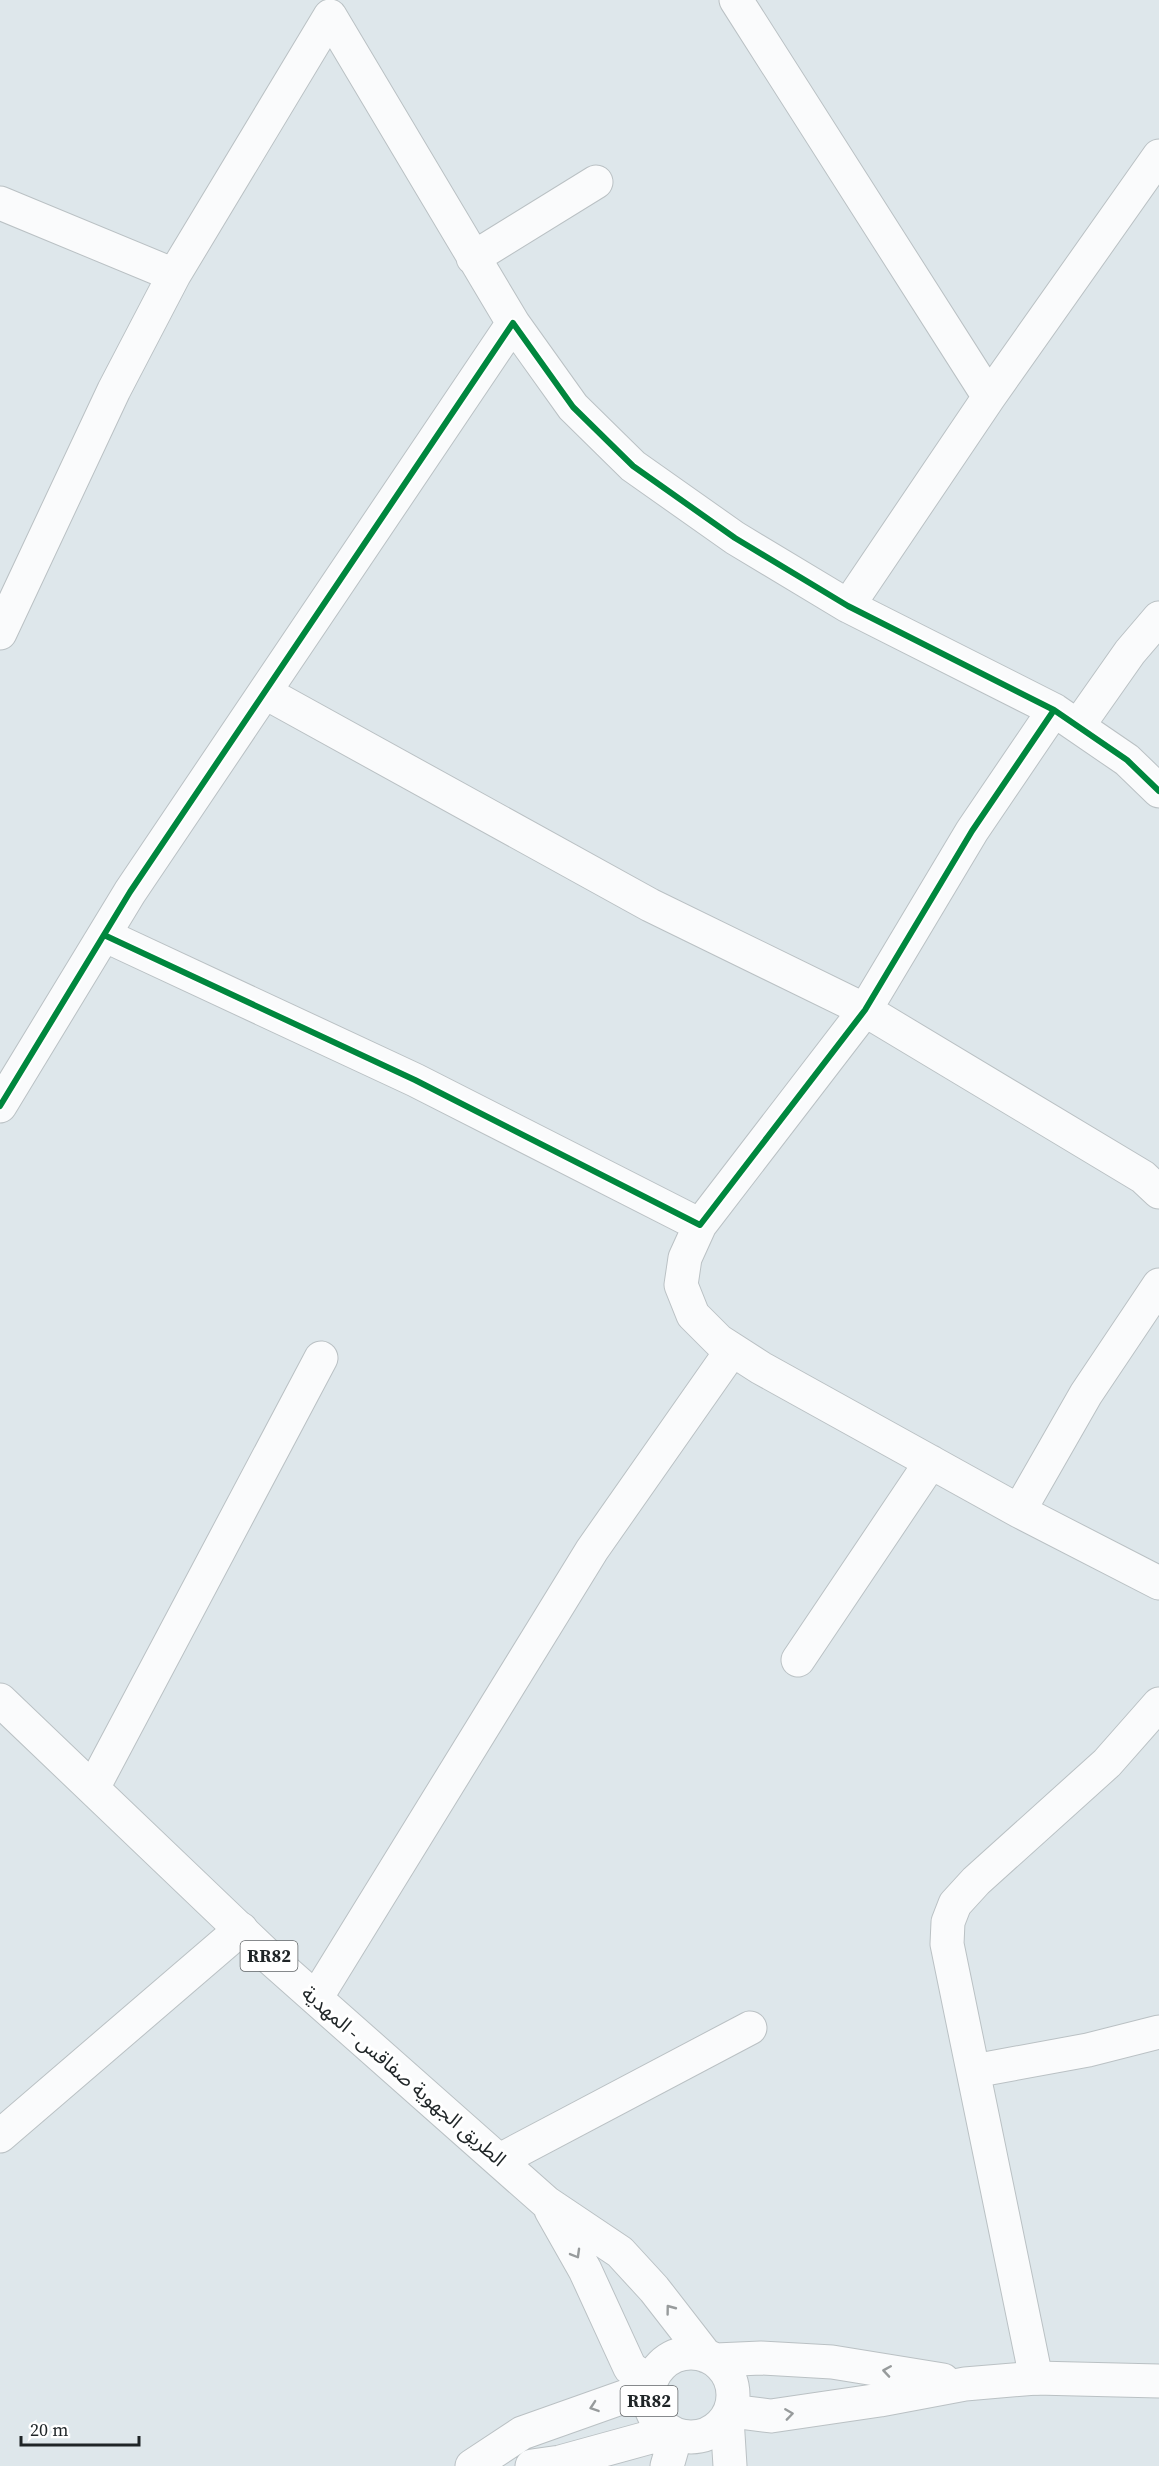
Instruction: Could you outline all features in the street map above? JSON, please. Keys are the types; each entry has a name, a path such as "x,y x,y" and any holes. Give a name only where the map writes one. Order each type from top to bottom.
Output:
{"street":[{"path":"735,0 989,397"},
{"path":"0,633 114,390 174,275 327,8 513,323 573,407 633,466 735,538 848,606 1066,718 1127,760 1159,791"},
{"path":"848,606 989,397 1159,156"},
{"path":"473,258 596,182"},
{"path":"0,203 174,275"},
{"path":"0,1107 130,892 513,323"},
{"path":"1159,618 1130,652 1066,718 972,831 865,1010 700,1226 685,1258 681,1285 693,1315 732,1350 1019,1511 1159,1583"},
{"path":"266,693 650,905 865,1010 1118,1161 1143,1177 1159,1192"},
{"path":"104,935 415,1080 700,1226"},
{"path":"1019,1511 1086,1394 1159,1285"},
{"path":"316,1998 592,1550 732,1350"},
{"path":"93,1788 321,1358"},
{"path":"798,1660 931,1462"},
{"name":"الطريق الجهوية صفاقس - المهدية","path":"0,1700 316,1998 547,2203 620,2252 711,2358 724,2368 733,2389 729,2415 730,2466"},
{"path":"1036,2378 947,1944 948,1922 956,1904 976,1881 1107,1763 1159,1704"},
{"path":"0,2136 241,1929"},
{"path":"500,2160 750,2028"},
{"path":"974,2071 1088,2050 1159,2032"},
{"name":"الطريق الجهوية صفاقس - المهدية","path":"547,2203 585,2270 630,2368 650,2385"},
{"name":"RR82","path":"965,2384 832,2362 711,2358 694,2353 672,2357 663,2364 650,2385 652,2412 673,2433 688,2438 710,2433 729,2415 771,2416 880,2400 965,2384 1036,2378 1159,2380"},
{"path":"472,2466 522,2433 650,2385"},
{"path":"532,2466 560,2462 673,2433 668,2466"}],"cycle path":[{"path":"0,1106 130,892 513,323 573,407 633,466 735,538 848,606 1054,710 1127,760 1159,791"},
{"path":"104,935 415,1080 700,1225 865,1010 972,831 1054,710"}]}
